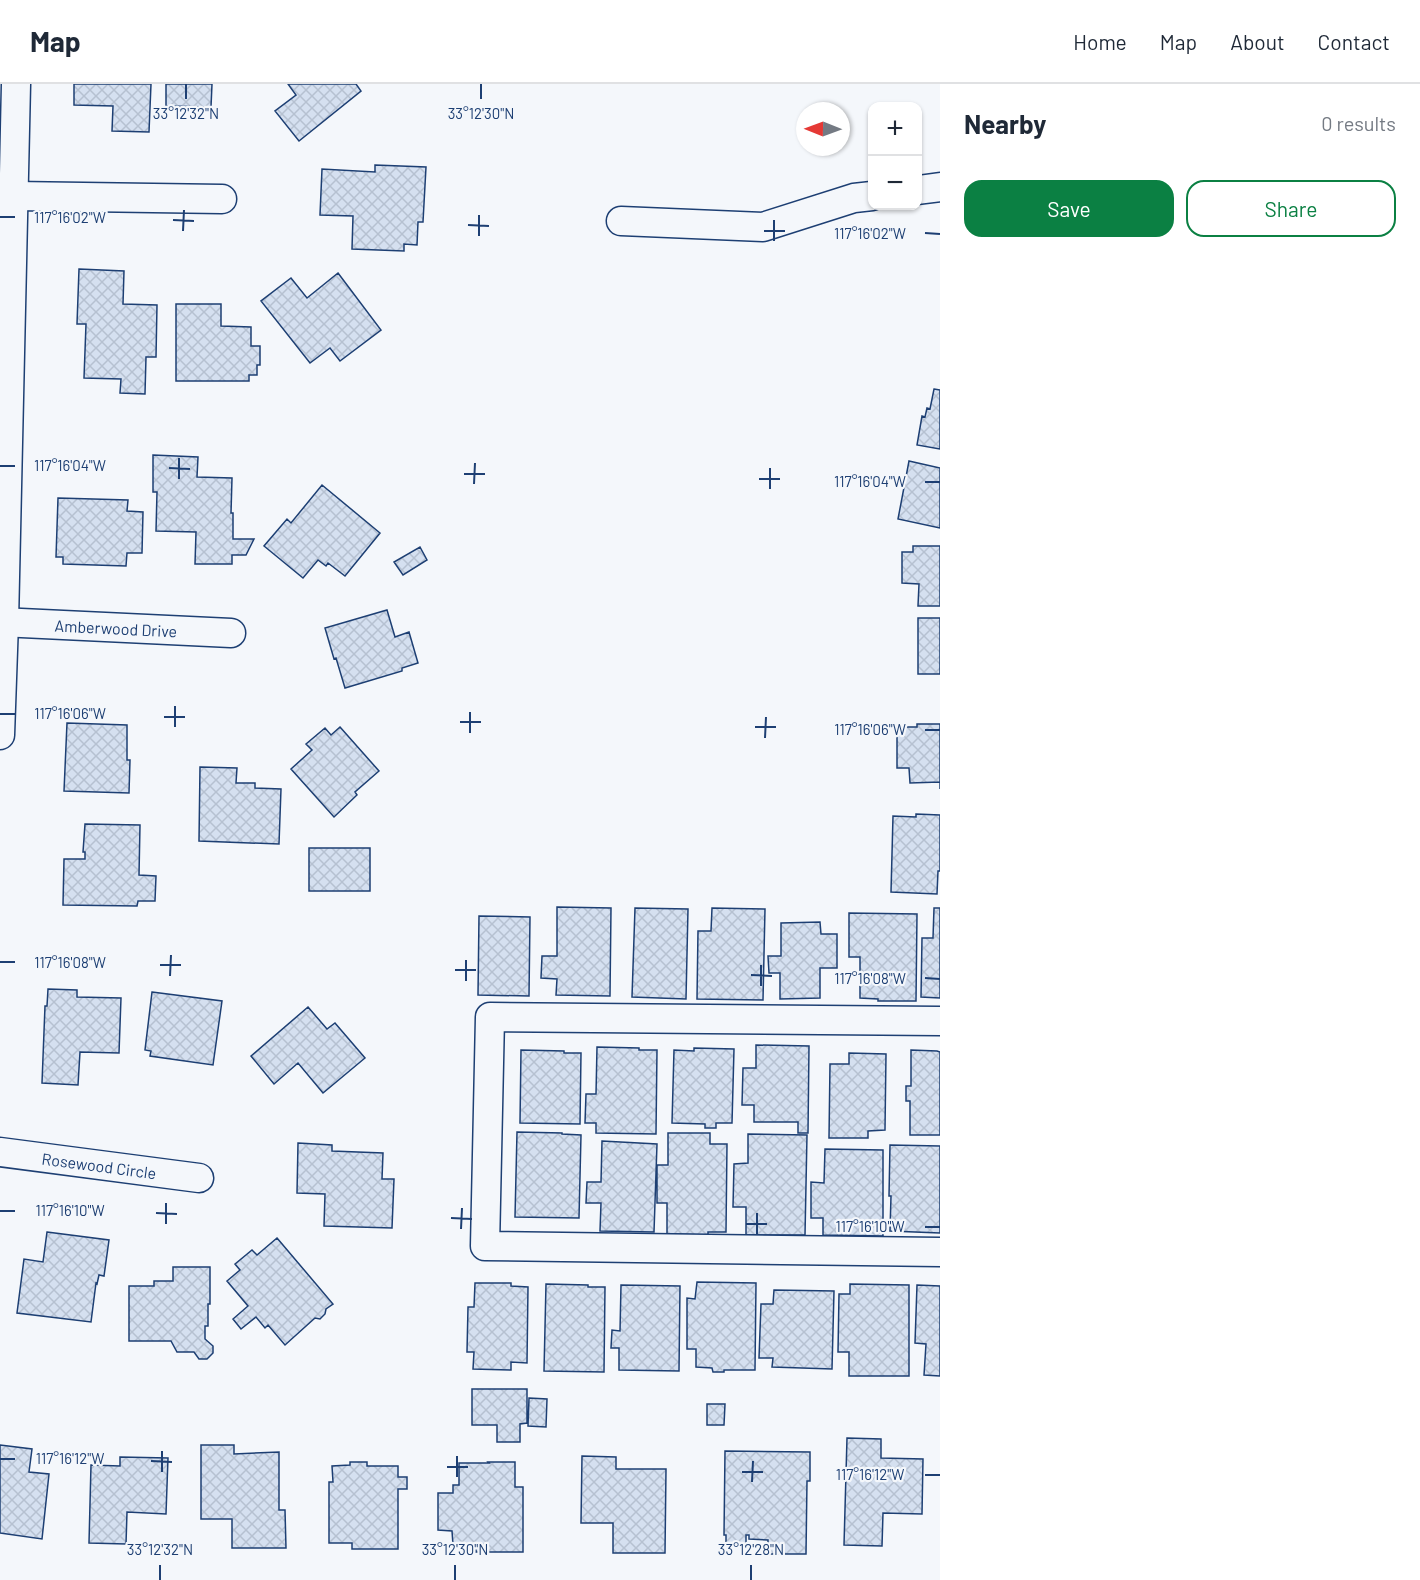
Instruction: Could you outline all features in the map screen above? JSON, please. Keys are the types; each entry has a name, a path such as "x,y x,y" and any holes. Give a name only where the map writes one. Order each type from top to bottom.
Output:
{"street":[{"path":"0,735 16,84"},
{"path":"922,189 940,187"},
{"path":"14,196 222,200"},
{"path":"621,221 764,227 854,198 868,197"},
{"name":"Amberwood Drive","path":"2,622 231,633"},
{"path":"940,1021 490,1017 485,1246 940,1252"},
{"name":"Rosewood Circle","path":"0,1152 199,1178"}],"building":[{"path":"74,84 151,84 149,132 112,131 113,106 74,105"},
{"path":"166,84 212,84 211,107 166,106"},
{"path":"288,84 356,84 361,91 299,141 275,111 296,95"},
{"path":"375,165 426,167 423,222 418,222 417,245 404,244 404,251 352,249 353,216 320,215 322,169 375,172"},
{"path":"79,269 124,271 123,304 157,305 156,357 146,357 145,394 120,393 121,379 84,378 86,324 77,324"},
{"path":"338,273 381,330 340,361 330,348 310,363 261,301 291,278 307,298"},
{"path":"176,304 221,304 221,326 251,327 251,346 260,346 260,365 257,365 257,375 249,375 249,381 176,381"},
{"path":"934,389 940,390 940,449 917,445 922,416 925,417 927,408 930,409"},
{"path":"153,455 198,457 197,477 232,478 233,539 254,539 246,555 232,555 232,564 195,564 196,532 156,531 157,492 153,492"},
{"path":"909,461 940,468 940,528 898,519"},
{"path":"322,485 380,533 345,576 328,563 326,566 318,560 303,578 264,546 287,519 291,523"},
{"path":"58,498 128,500 127,511 143,512 142,553 127,553 126,566 63,564 63,557 56,557"},
{"path":"913,546 940,546 940,606 918,606 919,584 902,583 902,552 913,552"},
{"path":"420,547 427,560 403,575 394,562"},
{"path":"387,610 395,637 409,632 418,663 402,668 402,671 345,688 325,628"},
{"path":"918,618 940,618 940,674 918,674"},
{"path":"67,723 127,725 127,760 130,760 129,793 64,791"},
{"path":"917,724 940,724 940,782 910,783 909,768 897,768 897,727 917,727"},
{"path":"340,727 379,771 355,792 357,795 334,817 291,769 312,750 306,744 325,728 331,735"},
{"path":"200,767 237,768 236,783 255,783 255,788 281,789 279,844 199,841"},
{"path":"916,814 940,815 940,871 938,871 937,894 891,892 893,816 916,817"},
{"path":"85,824 140,825 139,875 156,876 155,901 138,901 137,906 63,905 64,859 85,859 85,852 83,852"},
{"path":"309,848 370,848 370,891 309,891"},
{"path":"557,907 611,908 610,996 556,995 557,979 541,978 542,956 557,956"},
{"path":"635,908 688,909 686,999 632,997"},
{"path":"712,908 765,909 763,1000 697,999 698,931 711,931"},
{"path":"934,908 940,908 940,998 921,997 922,938 933,938"},
{"path":"849,913 917,914 916,1001 878,1001 878,999 860,998 860,957 849,957"},
{"path":"479,916 530,917 529,996 478,995"},
{"path":"820,922 821,934 837,934 837,968 820,968 820,998 780,999 780,973 769,973 768,956 781,956 781,923"},
{"path":"48,989 77,990 77,997 121,998 119,1053 80,1052 78,1085 42,1083 45,1006 47,1006"},
{"path":"152,992 222,1001 213,1065 150,1056 151,1051 145,1050"},
{"path":"308,1007 327,1029 335,1023 365,1058 323,1093 298,1063 274,1084 251,1056"},
{"path":"756,1045 809,1046 808,1133 798,1133 798,1122 754,1122 754,1105 742,1105 743,1068 756,1068"},
{"path":"597,1047 657,1050 656,1134 596,1133 596,1123 585,1123 586,1094 596,1094"},
{"path":"694,1048 734,1049 732,1123 716,1123 716,1128 705,1128 705,1124 672,1123 674,1050 694,1051"},
{"path":"521,1050 581,1053 580,1124 520,1123"},
{"path":"911,1050 940,1052 940,1135 910,1135 910,1101 906,1101 906,1086 911,1086"},
{"path":"849,1053 886,1054 885,1130 868,1131 868,1138 829,1138 830,1064 849,1064"},
{"path":"517,1132 581,1135 579,1218 515,1217"},
{"path":"668,1133 710,1133 710,1144 727,1144 726,1232 708,1232 708,1235 667,1234 667,1203 657,1203 657,1165 668,1165"},
{"path":"748,1134 807,1135 805,1235 746,1235 746,1207 733,1207 734,1164 748,1163"},
{"path":"602,1141 657,1144 654,1232 600,1231 601,1203 586,1203 587,1182 601,1182"},
{"path":"298,1143 332,1145 332,1151 383,1153 382,1179 394,1179 392,1228 324,1226 325,1194 297,1193"},
{"path":"890,1145 940,1146 940,1233 890,1231"},
{"path":"825,1149 883,1150 883,1236 823,1235 823,1218 811,1218 811,1182 824,1183"},
{"path":"47,1232 109,1240 104,1276 99,1275 96,1283 91,1322 17,1313 24,1259 43,1262"},
{"path":"277,1238 333,1304 326,1309 320,1319 315,1318 285,1345 268,1325 265,1328 256,1317 241,1329 233,1319 248,1306 227,1281 240,1270 235,1264 252,1250 257,1255"},
{"path":"173,1267 210,1267 210,1304 208,1304 208,1326 205,1326 205,1339 213,1346 213,1353 207,1359 199,1359 194,1352 177,1352 171,1341 129,1341 129,1286 154,1286 154,1281 173,1281"},
{"path":"697,1282 756,1283 755,1370 713,1372 712,1368 696,1367 696,1349 687,1349 687,1298 695,1299"},
{"path":"475,1283 511,1283 511,1286 528,1287 527,1363 511,1362 511,1370 473,1369 474,1352 467,1352 468,1307 474,1307"},
{"path":"546,1284 605,1287 604,1372 544,1371"},
{"path":"850,1284 909,1285 909,1376 849,1376 849,1352 838,1352 839,1294 850,1294"},
{"path":"621,1285 680,1286 679,1371 619,1370 619,1348 611,1348 612,1330 620,1331"},
{"path":"917,1285 940,1286 940,1376 924,1375 926,1344 915,1343"},
{"path":"774,1290 834,1291 832,1369 772,1367 773,1358 759,1358 761,1304 773,1304"},
{"path":"472,1389 527,1389 527,1423 520,1424 520,1442 497,1442 497,1425 472,1425"},
{"path":"529,1398 547,1399 546,1427 528,1426"},
{"path":"707,1404 725,1404 724,1425 707,1425"},
{"path":"847,1438 881,1439 881,1458 923,1459 922,1514 883,1513 882,1546 844,1545"},
{"path":"0,1445 32,1449 29,1472 49,1474 42,1539 0,1533"},
{"path":"201,1445 234,1445 234,1454 279,1452 279,1510 285,1510 286,1548 232,1548 232,1519 201,1519"},
{"path":"725,1451 810,1452 810,1481 807,1481 806,1554 768,1554 768,1540 749,1539 749,1535 746,1535 746,1544 726,1543 726,1535 724,1535"},
{"path":"582,1456 616,1457 616,1469 666,1469 665,1553 613,1553 613,1523 581,1523"},
{"path":"120,1457 168,1458 166,1514 127,1512 126,1544 89,1543 91,1465 120,1466"},
{"path":"350,1462 367,1462 367,1466 398,1466 398,1477 407,1477 407,1489 398,1489 398,1549 352,1549 352,1543 329,1543 329,1482 333,1482 332,1466 350,1465"},
{"path":"515,1462 515,1487 523,1487 523,1552 476,1552 476,1545 453,1545 452,1531 438,1530 438,1493 453,1493 453,1485 459,1485 459,1463"}]}
